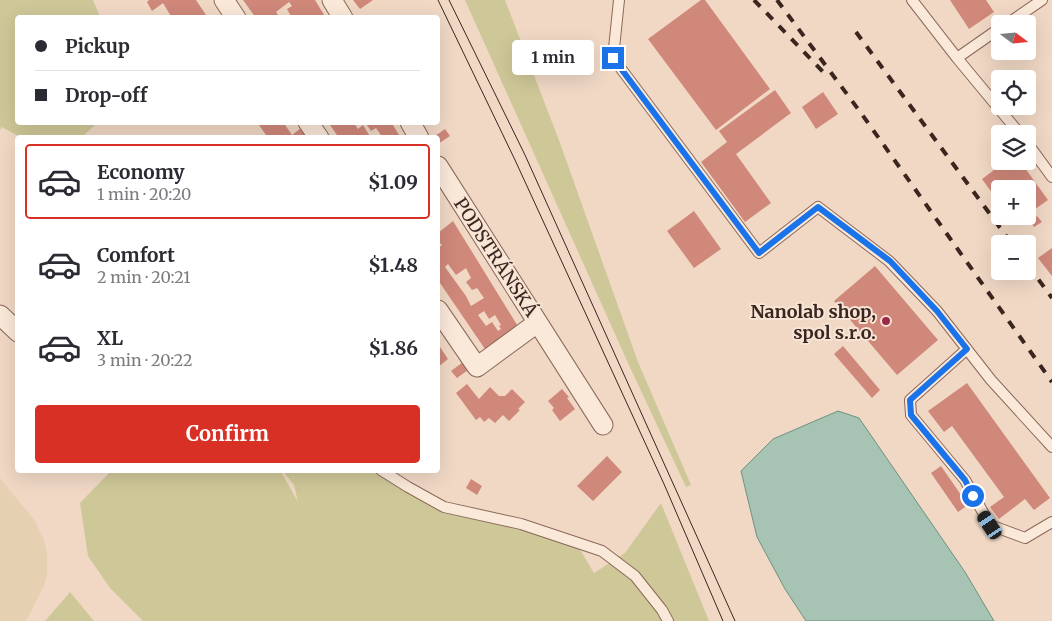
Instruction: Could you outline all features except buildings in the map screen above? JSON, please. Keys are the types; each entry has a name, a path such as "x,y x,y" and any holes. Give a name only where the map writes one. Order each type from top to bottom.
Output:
{"street":[{"path":"224,0 234,15"},
{"path":"332,0 341,15"},
{"name":"PODSTRÁNSKÁ","path":"440,169 603,425"},
{"name":"PODSTRÁNSKÁ","path":"440,313 477,367 538,323"},
{"path":"0,315 15,329"}],"lane":[{"path":"619,0 613,58 759,253 818,207 890,261 937,311 991,380 1052,448"},
{"path":"912,0 1013,125"},
{"path":"1020,15 1042,0"},
{"path":"957,58 991,34"},
{"path":"1036,155 1052,177"},
{"path":"967,349 910,400 911,415 965,480 980,511 990,525 1025,538 1052,522"},
{"path":"386,473 408,488 444,507 521,524 602,551 635,576 662,610 668,621"}],"shaded area":[{"path":"0,0 93,0 99,15 15,15 15,125 95,125 84,135 16,135 2,127 0,130"},
{"path":"465,0 505,0 560,143 638,362 691,485 686,487 628,363"},
{"path":"838,411 859,418 965,572 994,621 806,621 785,589 757,537 741,471 773,439"},
{"path":"109,473 282,473 298,502 294,485 284,473 378,473 433,507 507,523 579,548 594,573 625,553 661,503 709,621 143,621 110,588 88,556 80,503"},
{"path":"0,478 35,521 44,540 47,553 47,575 44,586 26,621 0,621"},
{"path":"70,592 94,621 45,621"}],"tram line":[{"path":"438,0 515,160 664,484 723,621"},
{"path":"449,0 525,155 735,621"}],"railway":[{"path":"754,0 825,74"},
{"path":"777,0 861,113 1052,382"},
{"path":"856,32 1005,235"},
{"path":"1036,276 1052,298"}],"place":[{"name":"Nanolab shop, spol s.r.o.","path":"886,321"}],"route":[{"path":"613,58 759,253 818,207 890,261 937,311 967,349 910,400 911,415 965,480 973,496"}]}
